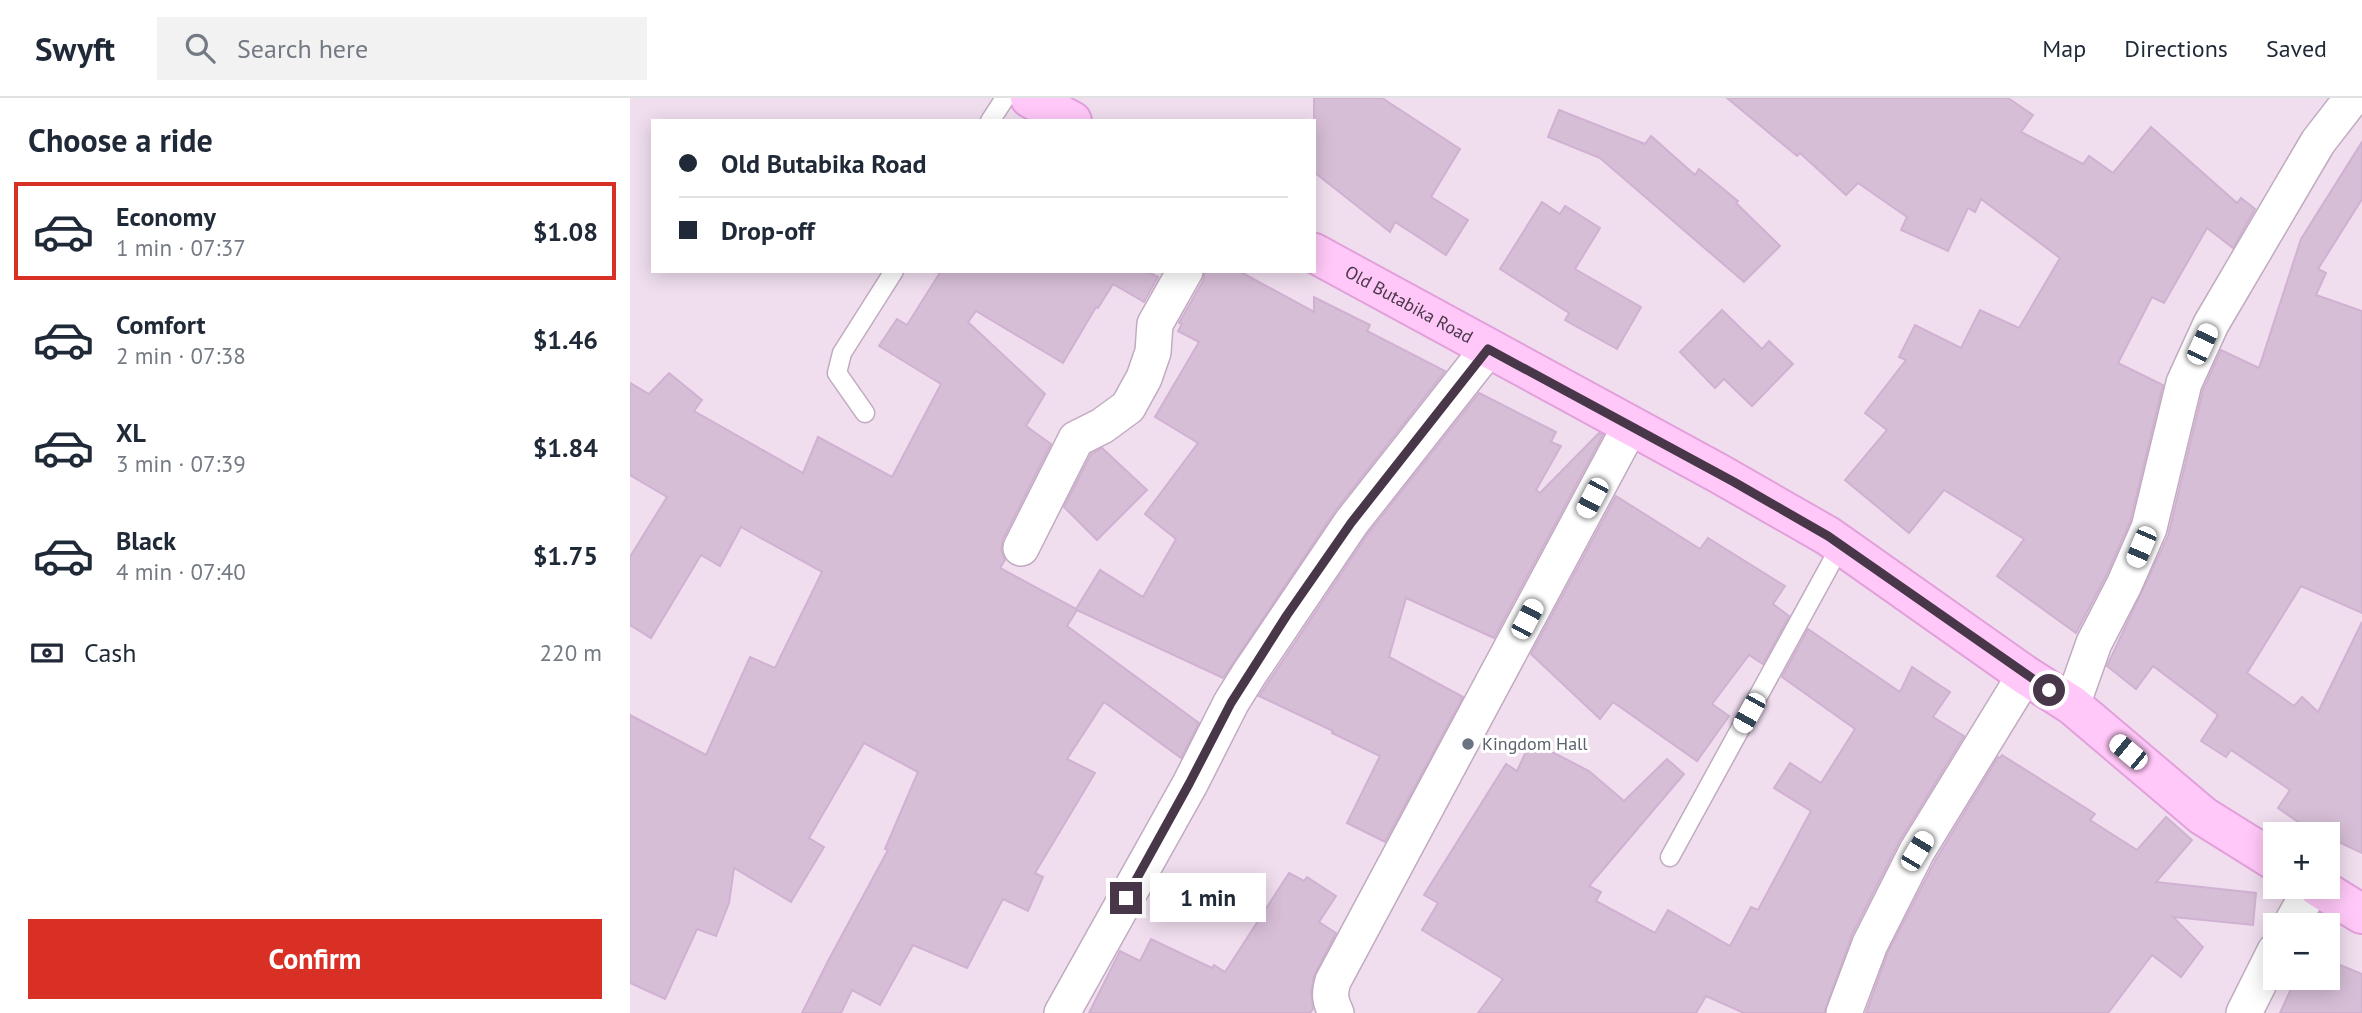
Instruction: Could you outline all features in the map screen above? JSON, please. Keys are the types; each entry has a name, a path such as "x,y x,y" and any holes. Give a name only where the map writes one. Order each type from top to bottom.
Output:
{"main road":[{"path":"1030,98 1068,119"},
{"name":"Old Butabika Road","path":"1316,254 1767,500 1841,545 2072,705 2203,816 2263,854"},
{"path":"2338,899 2362,914"}],"street":[{"path":"2072,705 2094,643 2149,528 2184,383 2211,324 2318,142 2352,98"},
{"path":"1021,548 1076,439 1102,426 1128,407 1144,378 1153,352 1155,324 1184,273"},
{"path":"1062,1013 1249,674 1351,523 1488,349"},
{"path":"1336,1013 1331,1001 1333,981 1631,425"},
{"path":"1844,1013 1870,944 1917,851 2025,675"},
{"path":"2244,1013 2263,975"}],"lane":[{"path":"991,119 1004,98"},
{"path":"865,413 838,373 839,363 893,273"},
{"path":"1670,857 1841,545"}],"shaded area":[{"path":"630,98 2362,98 2362,1013 630,1013"}],"building":[{"path":"1314,98 1382,98 1460,149 1431,197 1468,220 1446,255 1395,222 1390,232 1316,174"},
{"path":"1727,98 2008,98 2033,115 2021,132 2083,164 2089,156 2113,173 2151,127 2237,203 2241,198 2255,209 2233,248 2207,228 2164,303 2152,297 2118,363 2163,385 2130,522 2076,633 1997,576 2024,539 1944,490 1909,533 1845,480 1887,430 1865,413 1906,360 1899,357 1915,325 1961,348 1980,310 2019,328 2060,258 1981,199 1975,212 1968,208 1948,251 1901,230 1907,217 1858,183 1846,195 1800,153 1797,156"},
{"path":"1559,110 1645,144 1651,136 1695,175 1699,169 1738,201 1736,203 1780,246 1744,282 1600,158 1548,137"},
{"path":"2362,142 2362,199 2318,269 2326,273 2316,295 2362,311 2362,613 2301,586 2247,673 2294,706 2302,697 2318,712 2362,622 2362,853 2340,843 2340,822 2298,822 2278,808 2290,790 2231,750 2226,757 2201,741 2218,715 2153,666 2136,689 2107,666 2168,536 2203,390 2221,350 2259,368 2301,239"},
{"path":"1542,202 1560,214 1565,206 1600,228 1575,269 1641,307 1617,349 1565,320 1569,313 1500,269"},
{"path":"940,273 1150,273 1158,277 1144,302 1113,284 1063,363 976,311 968,322 1045,394 1026,426 1051,444 1003,539 1001,550 1005,560 1000,568 1076,609 1100,570 1143,597 1176,539 1145,514 1198,443 1155,417 1199,342 1178,331 1182,324 1179,323 1203,281 1205,273 1243,273 1314,312 1314,297 1370,325 1367,331 1445,371 1335,511 1223,678 1077,610 1067,626 1199,723 1181,758 1104,702 1067,759 1095,773 1035,873 1043,877 1028,911 1003,899 967,968 913,945 880,1005 852,990 841,1013 802,1013 888,850 885,849 918,772 864,743 809,838 824,847 791,902 734,868 729,903 716,936 697,929 665,999 630,983 630,715 706,755 750,657 775,668 822,572 741,527 720,566 701,555 651,638 630,625 630,557 667,497 630,475 630,383 649,394 669,373 702,400 694,411 803,473 818,437 892,477 941,384 879,346 897,319 907,325"},
{"path":"1722,310 1762,349 1769,341 1793,364 1752,406 1724,379 1715,388 1680,352"},
{"path":"1479,393 1556,432 1551,442 1561,446 1536,490 1540,493 1599,433 1603,435 1494,638 1406,598 1389,657 1463,697 1385,842 1347,823 1380,756 1259,696 1367,535"},
{"path":"1102,448 1147,490 1097,540 1064,507 1091,454"},
{"path":"1616,496 1700,549 1708,538 1785,586 1773,604 1789,616 1763,664 1749,655 1712,704 1729,716 1697,761 1613,702 1600,719 1531,654"},
{"path":"1808,629 1900,692 1912,667 1950,692 1933,717 1964,736 1899,842 1852,935 1824,1013 1744,1013 1706,996 1696,1013 1478,1013 1503,979 1422,930 1438,903 1424,895 1506,764 1517,771 1531,741 1589,771 1624,801 1667,759 1684,774 1589,886 1601,892 1596,901 1655,933 1668,910 1730,946 1751,907 1758,910 1811,811 1774,788 1790,763 1821,783 1855,729 1782,677"},
{"path":"2002,755 2095,814 2090,820 2137,850 2166,817 2192,840 2156,882 2256,893 2253,925 2173,917 2203,947 2181,977 2152,955 2108,1013 1866,1013 1888,952 1935,861 1998,757"},
{"path":"1289,873 1304,881 1307,877 1336,896 1319,922 1336,933 1314,976 1311,992 1313,1009 1310,1013 1089,1013 1120,951 1140,961 1151,939 1225,972"},
{"path":"2340,965 2362,974 2362,1013 2280,1013 2291,990 2340,990"}],"place":[{"name":"Kingdom Hall","path":"1468,744"}],"route":[{"path":"1126,898 1231,703 1287,615 1351,523 1488,349 1631,425 1828,536 2049,690"}]}
